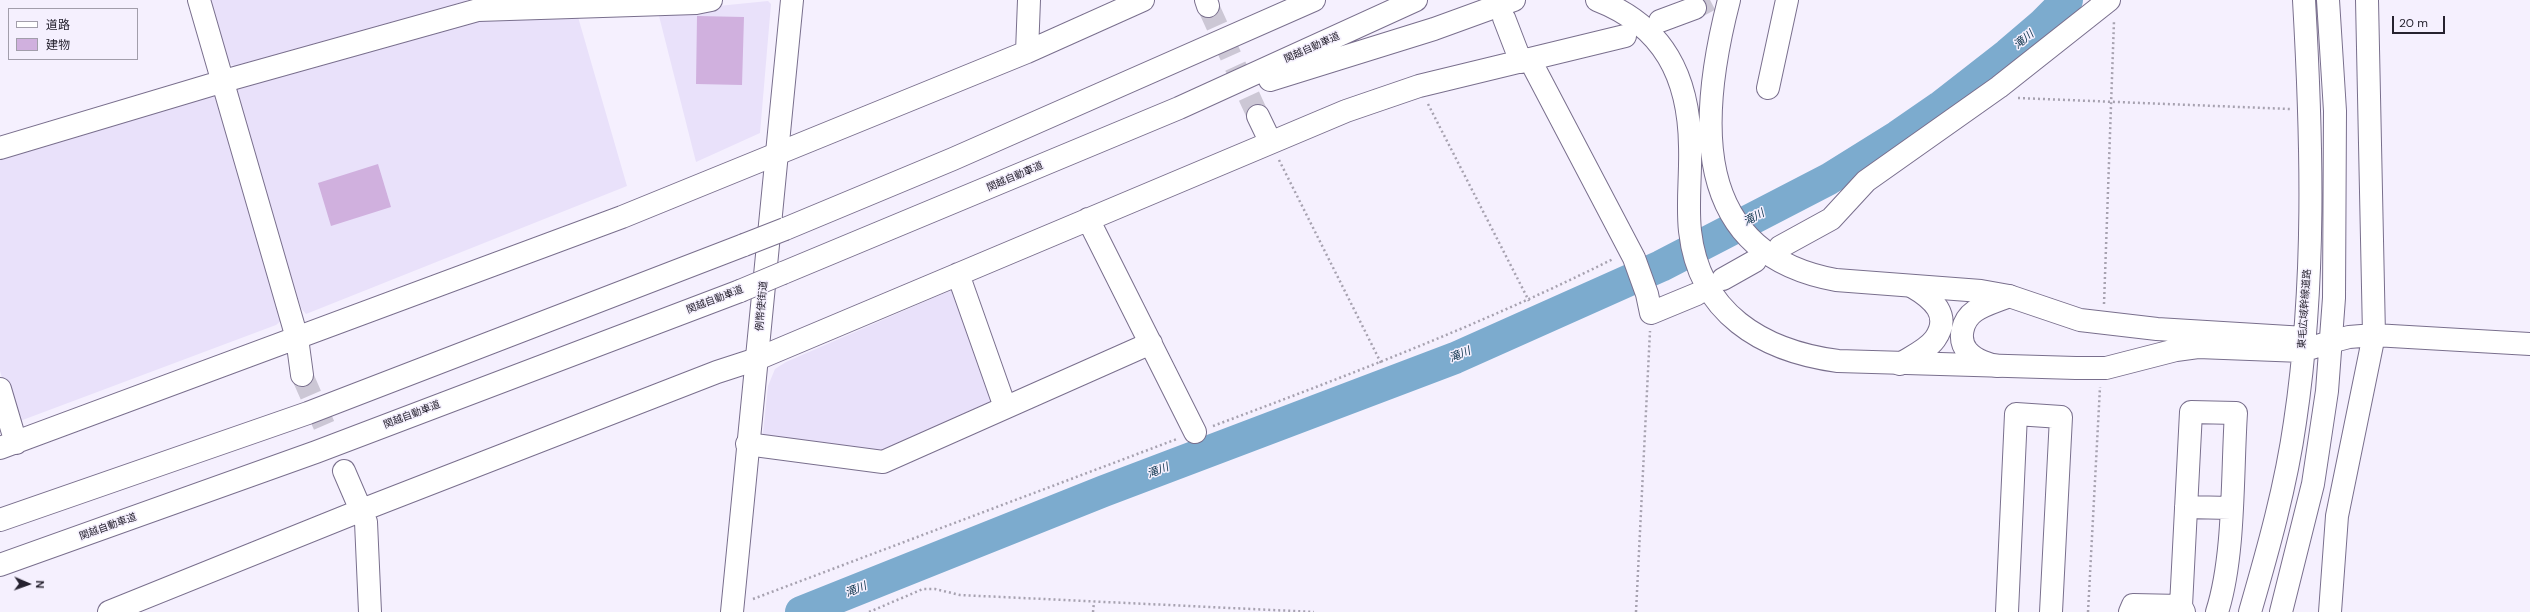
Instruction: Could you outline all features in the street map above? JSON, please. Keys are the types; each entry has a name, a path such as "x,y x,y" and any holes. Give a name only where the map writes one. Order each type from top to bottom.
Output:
{"main road":[{"path":"198,0 224,81 297,338 302,375"},
{"path":"0,148 478,5 595,8 711,0"},
{"name":"例幣使街道","path":"729,610 757,359 775,153 792,0"},
{"path":"1027,52 1029,0"},
{"path":"0,389 8,446 622,217 775,153 1027,52 1143,0"},
{"path":"0,520 308,413 785,230 961,156 1314,0"},
{"name":"関越自動車道","path":"0,565 316,452 740,291 1179,108 1416,0"},
{"path":"1597,0 1632,16 1656,39 1673,63 1684,91 1688,118 1689,212 1696,256 1709,286 1735,321 1758,336 1783,349 1809,357 1838,361 2000,367 2106,368 2176,350 2198,347 2303,344 2330,342 2349,337 2374,335 2530,344"},
{"path":"1729,0 1713,82 1711,123 1712,162 1721,196 1745,235 1766,253 1790,268 1812,276 1836,280 1913,287 1964,289 2009,296 2080,320 2303,344"},
{"path":"1768,88 1787,0"},
{"name":"東毛広域幹線道路","path":"2250,612 2284,481 2295,423 2303,344 2310,236 2310,110 2304,0"},
{"path":"2281,612 2313,484 2324,421 2334,298 2335,111 2328,0"},
{"path":"2330,612 2337,516 2374,335 2368,0"},
{"path":"1660,21 1695,8"},
{"path":"1179,108 1434,29 1509,9 1525,61 1634,258 1649,304 1709,286 1766,253 1831,219 1866,181 2112,8"},
{"path":"109,612 362,510 717,372 757,359 1270,141 1346,111 1419,86 1625,36"},
{"path":"1258,116 1270,141"},
{"path":"1088,219 1195,432"},
{"path":"958,274 1005,407"},
{"path":"1900,364 1935,339 1940,328 1940,314 1937,305 1931,297 1913,287"},
{"path":"2000,367 1988,364 1968,352 1962,341 1962,329 1967,319 1975,311 2009,296"},
{"path":"747,444 883,462 1151,343"},
{"path":"2130,612 2133,605 2182,609 2191,412 2236,413 2230,508 2222,597 2217,612"},
{"path":"2007,612 2016,414 2061,416 2051,612"},
{"path":"344,471 366,522 370,612"},
{"path":"2186,507 2230,508"}],"path":[{"path":"2104,312 2111,101 2112,8"},
{"path":"1419,86 1529,301"},
{"path":"1999,87 2012,98 2310,110"},
{"path":"1270,141 1381,363"},
{"path":"1636,612 1649,304"},
{"path":"2088,612 2100,381"},
{"path":"869,612 923,590 935,589 960,595 1314,612"},
{"path":"1093,612 1094,602"}],"shaded area":[{"path":"205,0 467,0 466,3 237,68 223,60"},
{"path":"768,1 771,4 760,133 696,162 658,12"},
{"path":"477,17 578,17 627,186 306,314 301,308 233,91 237,85"},
{"path":"213,93 219,99 285,318 276,325 20,421 14,419 0,371 0,157"},
{"path":"956,288 994,407 882,456 762,442 768,386 775,369 786,362"}],"building":[{"path":"697,16 744,17 742,85 696,84"},
{"path":"378,164 391,207 331,226 318,183"}],"waterway":[{"name":"滝川","path":"801,612 1104,491 1455,358 1661,266 1829,179 1898,136 1940,107 2008,54 2042,25 2067,0"}],"tunnel":[{"path":"1695,8 1710,0"},
{"path":"1208,6 1258,116"},
{"path":"302,375 344,471"}]}
